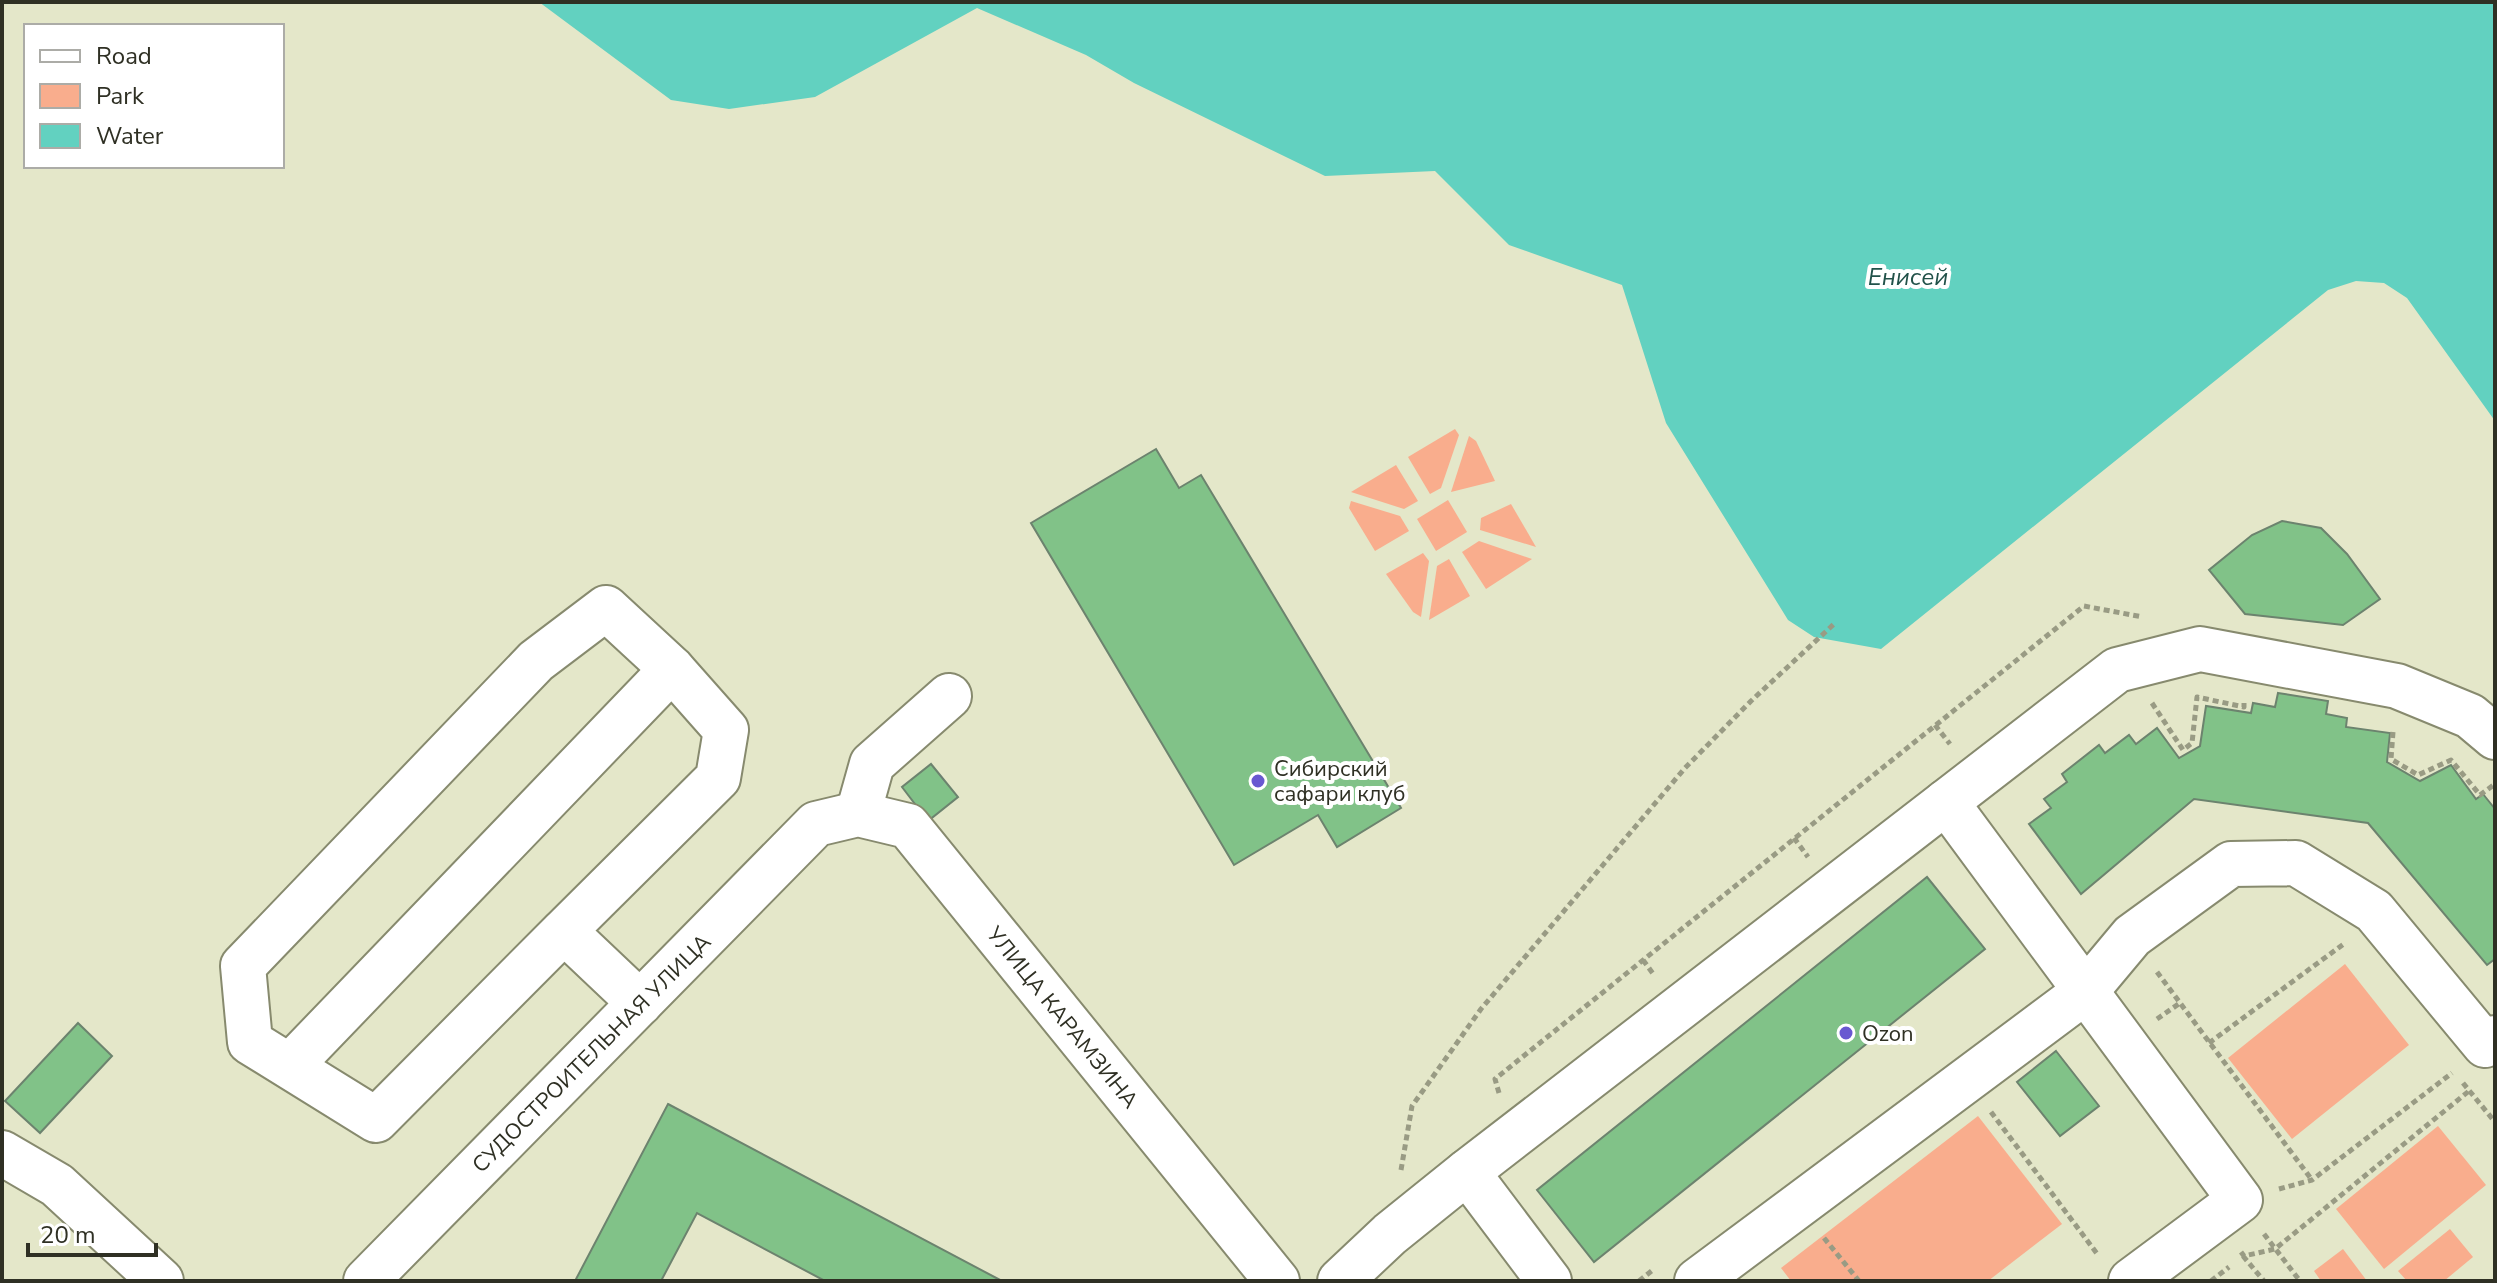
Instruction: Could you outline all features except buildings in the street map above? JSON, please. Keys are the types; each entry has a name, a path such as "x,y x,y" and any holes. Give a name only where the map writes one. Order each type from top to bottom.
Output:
{"street":[{"path":"606,608 672,669 726,730 718,778 564,931 376,1120 250,1042 243,966 536,661 606,608"},
{"path":"1340,1281 1390,1234 1467,1172 2117,670 2200,649 2397,686 2470,716 2495,737"},
{"path":"290,1066 672,669"},
{"path":"858,814 872,764 949,696"},
{"path":"1946,802 2240,1200 2115,1268"},
{"name":"УЛИЦА КАРАМЗИНА","path":"816,824 858,814 908,826 1277,1281"},
{"name":"СУДОСТРОИТЕЛЬНАЯ УЛИЦА","path":"366,1281 816,824"},
{"path":"1697,1281 2086,991 2132,936 2231,864 2296,863 2374,911 2485,1045 2495,1038"},
{"path":"564,931 640,1003"},
{"path":"2,1153 57,1185 161,1281"},
{"path":"1467,1172 1549,1281"}],"path":[{"path":"1495,1079 2084,606"},
{"path":"1390,1234 1412,1106 1481,1009 1685,768 1834,624"},
{"path":"2146,695 2183,750 2192,743 2197,697 2244,707 2245,695"},
{"path":"2394,724 2391,759 2418,775 2451,760 2480,795 2495,784"},
{"path":"2209,1043 2350,939 2374,911"},
{"path":"2132,936 2312,1180"},
{"path":"2300,1281 2240,1200 2312,1180 2454,1071 2495,1122"},
{"path":"1967,1080 2115,1268"},
{"path":"2275,1249 2469,1091"},
{"path":"1799,1205 1859,1281"},
{"path":"2244,1256 2264,1281"}],"green space":[{"path":"1455,429 1459,435 1441,488 1430,494 1408,457"},
{"path":"1469,436 1476,441 1495,481 1451,492"},
{"path":"1396,465 1418,501 1404,509 1351,492"},
{"path":"1448,500 1467,532 1436,551 1417,519"},
{"path":"1351,501 1400,516 1409,531 1375,551 1349,508"},
{"path":"1511,504 1536,547 1480,530 1481,518"},
{"path":"1479,541 1532,559 1486,589 1462,552"},
{"path":"1423,553 1429,561 1421,617 1413,612 1386,574"},
{"path":"1449,559 1470,596 1429,620 1437,566"},
{"path":"2345,964 2409,1045 2292,1139 2228,1058"},
{"path":"1978,1116 2062,1224 1988,1281 1791,1281 1781,1268"},
{"path":"2438,1126 2486,1185 2384,1269 2336,1209"},
{"path":"2450,1229 2473,1257 2444,1281 2407,1281 2398,1271"},
{"path":"2343,1249 2367,1281 2321,1281 2314,1271"}],"water":[{"name":"Енисей","path":"539,2 2495,2 2495,421 2407,298 2384,283 2356,281 2328,290 1881,649 1814,637 1788,620 1666,423 1622,285 1509,245 1435,171 1325,176 1134,83 1086,55 977,8 815,97 729,109 671,100"}],"place":[{"name":"Сибирский сафари клуб","path":"1258,781"},
{"name":"Ozon","path":"1846,1033"}]}
